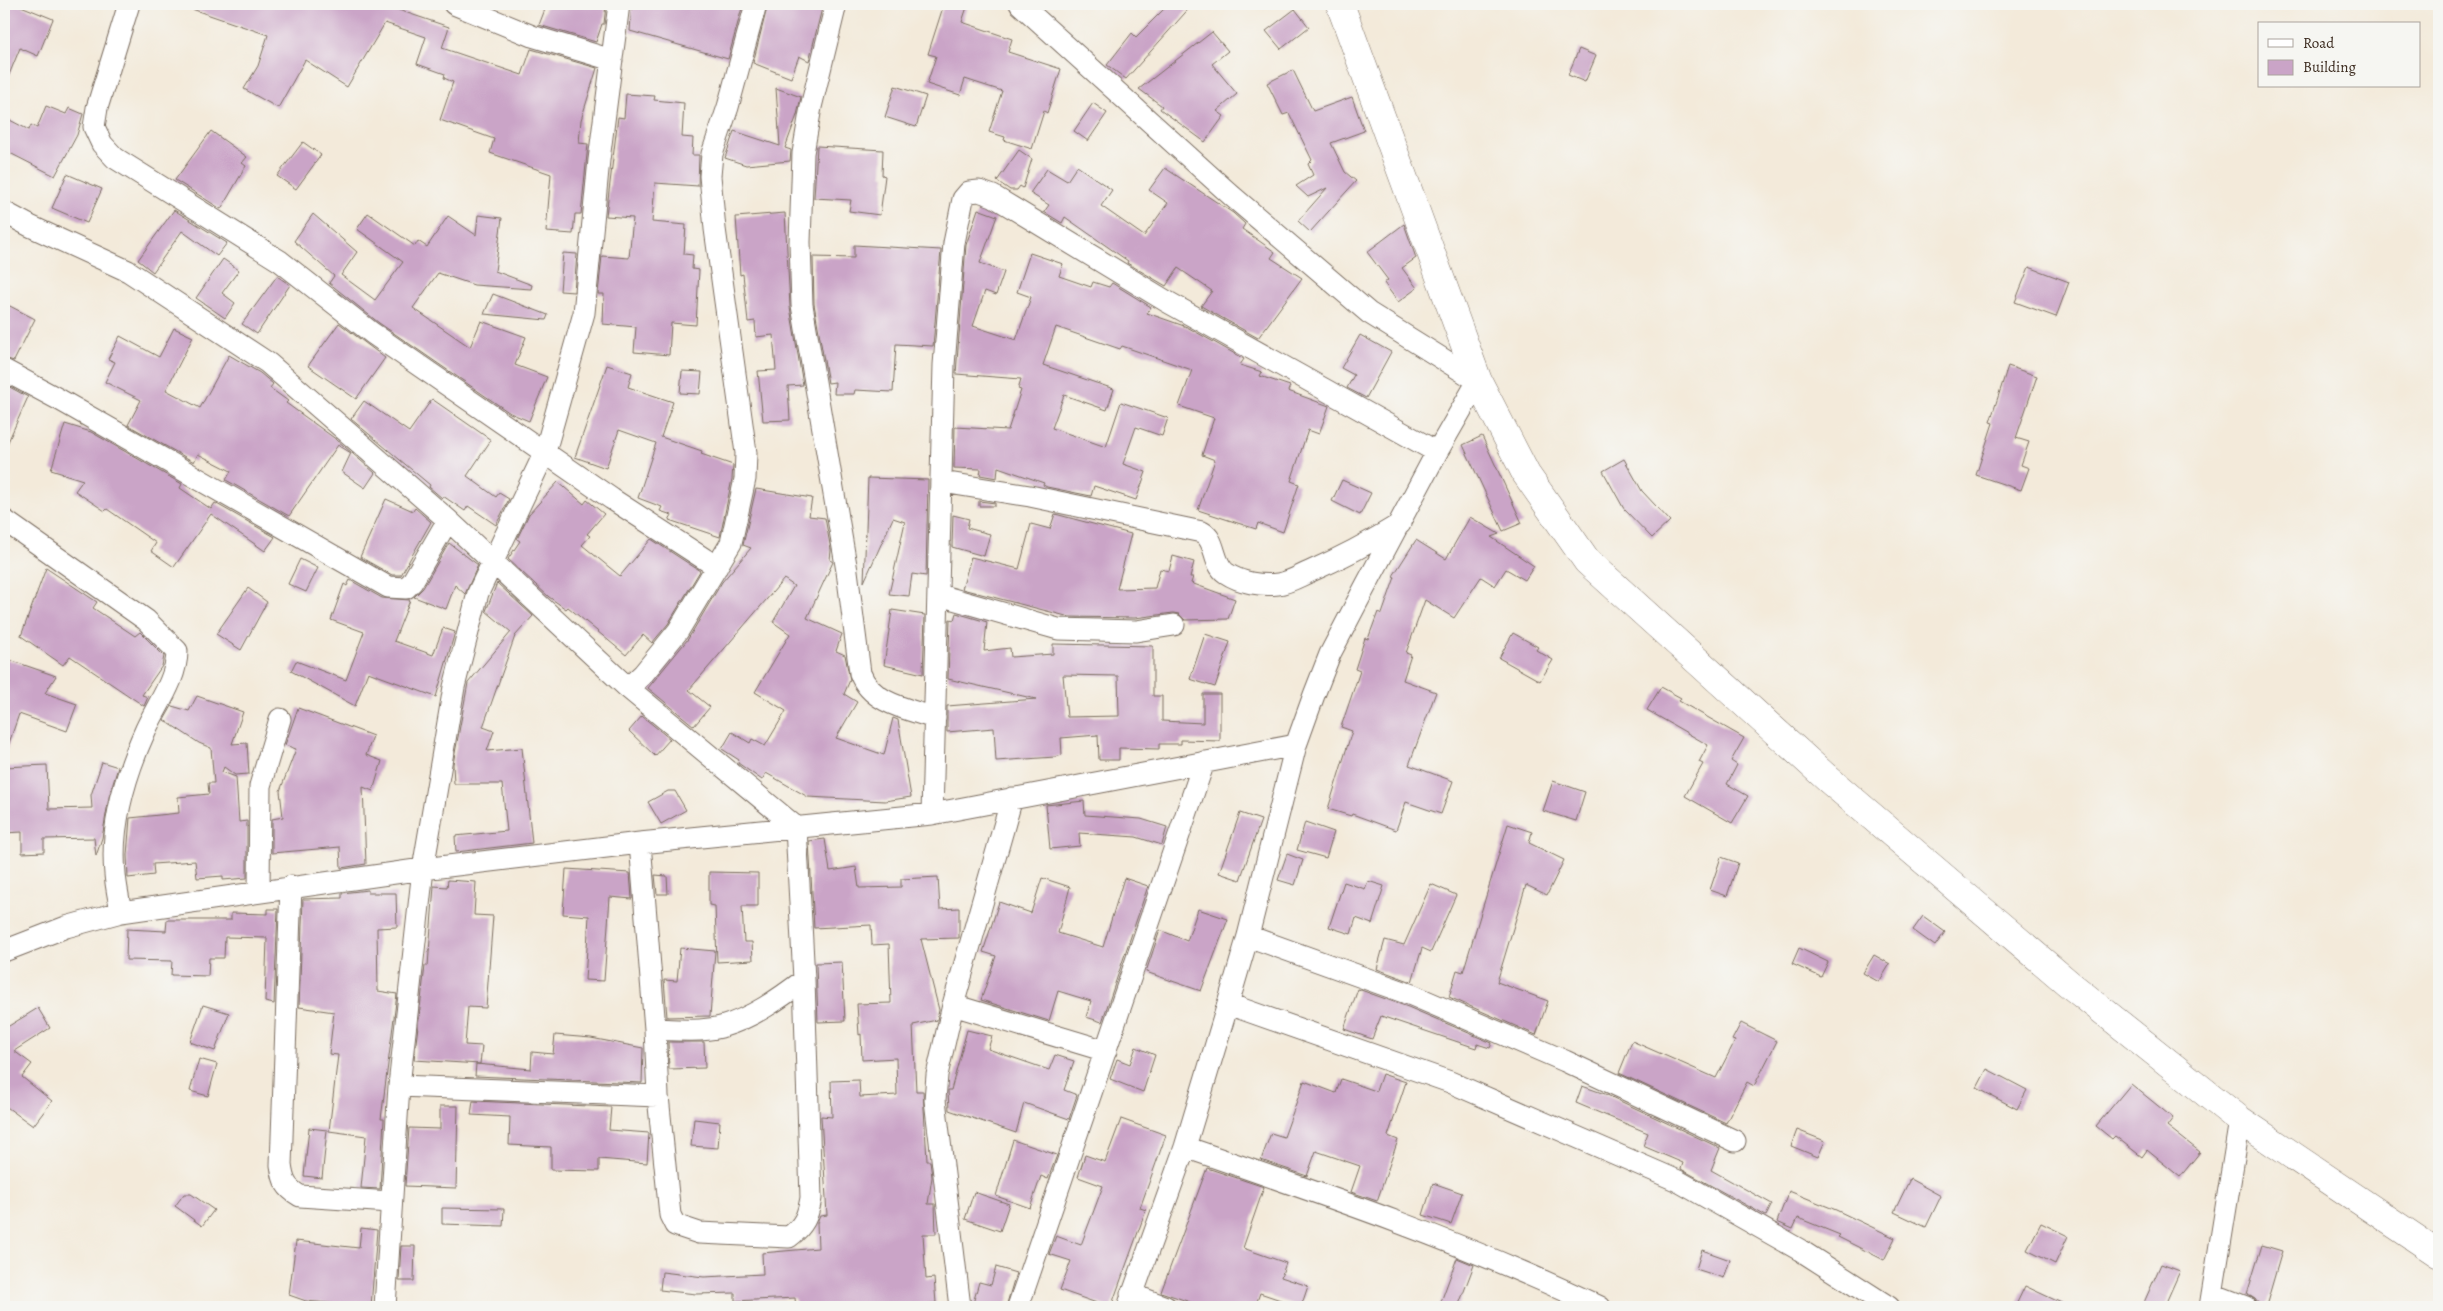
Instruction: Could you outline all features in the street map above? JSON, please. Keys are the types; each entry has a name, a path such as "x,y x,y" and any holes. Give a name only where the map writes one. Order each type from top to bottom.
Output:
{"street":[{"path":"130,4 97,108 94,127 102,144 115,158 280,261 372,333 612,499 717,567"},
{"path":"454,4 532,36 612,60"},
{"path":"385,1307 390,1202 399,1086 422,869 454,687 472,610 492,562 544,452 584,313 599,160 619,4"},
{"path":"628,688 643,674 678,631 731,543 745,479 746,453 714,229 710,176 712,154 728,107 756,4"},
{"path":"836,4 811,107 803,153 800,242 802,305 847,571 860,672 864,683 873,694 887,702 935,718"},
{"path":"1020,4 1232,196 1369,313 1478,382"},
{"path":"1340,4 1478,382 1526,474 1586,561 1828,779 2068,983 2240,1120 2439,1254"},
{"path":"932,814 944,365 954,243 963,199 969,192 979,191 993,196 1166,300 1437,452"},
{"path":"4,212 128,271 268,363 448,520 628,688 796,827 804,980 811,1198 808,1216 801,1228 789,1237 699,1233 675,1225 670,1215 666,1202 640,843"},
{"path":"4,370 60,400 388,588 406,588 412,582 448,520"},
{"path":"1166,1307 1130,1301 1184,1147 1228,1004 1248,936 1296,745 1330,654 1437,452 1478,382"},
{"path":"942,482 1030,496 1202,532 1209,536 1220,566 1226,573 1251,583 1278,584 1291,580 1360,547 1400,523"},
{"path":"4,520 146,620 177,651 172,677 136,753 118,815 114,850 115,874 121,912"},
{"path":"939,596 1058,629 1136,631 1174,625"},
{"path":"259,891 260,786 280,719"},
{"path":"4,951 66,927 121,912 291,886 422,869 640,843 932,814 1296,745"},
{"path":"1018,1307 1204,762"},
{"path":"960,1307 935,1100 937,1075 953,1005 1012,798"},
{"path":"291,886 281,1165 283,1180 289,1189 300,1196 390,1202"},
{"path":"1248,936 1412,995 1565,1061 1736,1141"},
{"path":"655,1030 694,1030 720,1027 771,1005 804,980"},
{"path":"1228,1004 1450,1082 1678,1181 1800,1250 1889,1307"},
{"path":"953,1005 1106,1051"},
{"path":"399,1086 658,1096"},
{"path":"2240,1120 2211,1301 2246,1307"},
{"path":"1184,1147 1328,1195 1445,1240 1600,1307"}],"building":[{"path":"4,4 16,4 53,19 38,56 20,48 4,87"},
{"path":"187,4 381,4 449,27 442,48 522,75 531,49 597,68 581,120 579,143 588,144 581,214 575,214 573,234 546,232 551,174 490,153 494,139 440,120 453,82 444,78 445,74 417,64 426,37 385,23 347,87 305,60 278,108 244,89 258,66 268,35 186,7"},
{"path":"547,4 606,4 604,24 602,24 596,42 539,25"},
{"path":"632,4 743,4 728,59 630,31"},
{"path":"768,4 823,4 809,61 799,56 791,78 753,63"},
{"path":"944,4 968,4 962,22 1012,39 1008,52 1061,69 1047,113 1044,111 1032,149 1004,140 1005,137 989,132 1002,91 965,79 960,95 927,84 936,56 928,54"},
{"path":"1169,4 1193,4 1126,79 1107,65 1132,33 1136,37"},
{"path":"1295,9 1309,27 1281,49 1266,31"},
{"path":"1212,32 1228,51 1212,64 1237,94 1217,111 1224,116 1205,142 1160,109 1162,106 1139,89"},
{"path":"1579,49 1596,56 1585,82 1568,75"},
{"path":"1293,70 1313,111 1352,97 1364,131 1331,143 1345,172 1356,181 1310,232 1298,221 1327,188 1308,197 1296,186 1313,175 1308,164 1312,160 1289,113 1283,115 1267,83"},
{"path":"895,86 926,96 916,127 885,117"},
{"path":"776,88 801,97 797,115 785,148 791,150 790,161 746,165 725,158 734,131 780,146"},
{"path":"626,94 655,96 654,100 684,103 682,137 693,138 692,155 699,155 698,186 655,183 652,222 686,225 684,254 693,255 692,269 699,270 696,325 671,323 669,355 634,352 636,327 603,324 604,294 598,294 602,256 629,258 633,218 606,216 618,117 624,118"},
{"path":"1093,103 1107,113 1088,141 1074,131"},
{"path":"46,106 66,114 69,108 83,114 77,135 55,176 4,150 4,117 29,130 31,125 37,128"},
{"path":"211,131 247,157 242,163 246,166 221,209 175,180"},
{"path":"303,142 321,155 296,189 277,176"},
{"path":"817,146 883,150 882,175 885,176 880,215 849,211 851,200 814,198"},
{"path":"1019,150 1032,159 1023,188 1020,186 1017,190 1010,190 997,181"},
{"path":"1077,166 1112,190 1101,206 1144,236 1168,203 1149,190 1165,168 1233,213 1245,224 1242,229 1275,252 1271,258 1302,278 1258,338 1201,306 1212,291 1178,268 1166,286 1127,263 1128,261 1065,217 1062,223 1044,212 1049,205 1030,193 1047,169 1067,181"},
{"path":"67,174 102,189 87,223 52,208"},
{"path":"978,209 997,216 980,263 1004,272 996,295 985,291 973,326 1016,340 1031,297 1017,292 1030,253 1063,264 1059,276 1091,287 1093,282 1109,287 1112,283 1151,307 1147,313 1187,327 1244,359 1240,365 1262,372 1260,376 1290,386 1288,391 1329,406 1319,434 1308,430 1291,481 1299,484 1283,532 1258,523 1256,529 1198,510 1215,460 1202,455 1214,418 1179,406 1192,370 1122,346 1120,349 1056,327 1043,365 1114,389 1107,410 1064,395 1052,428 1106,447 1121,402 1168,418 1162,436 1136,427 1123,464 1146,472 1136,500 1094,486 1091,496 1047,487 1043,485 1044,483 998,467 997,478 980,475 981,469 954,468 955,427 1008,430 1021,390 1018,389 1021,379 956,374 966,245"},
{"path":"174,210 227,243 217,256 182,231 153,272 138,260"},
{"path":"368,213 415,246 418,241 427,247 448,216 476,235 478,215 502,218 495,271 532,285 531,289 474,285 438,273 413,308 470,347 481,321 526,337 515,365 547,377 529,421 510,413 379,323 329,283 334,276 294,241 313,214 357,252 341,275 375,300 403,262 357,229"},
{"path":"785,213 790,307 803,385 788,386 790,420 763,421 758,371 776,370 773,335 756,337 755,321 748,322 743,274 740,275 736,217"},
{"path":"1404,224 1416,258 1402,268 1417,288 1398,302 1384,283 1388,280 1367,252"},
{"path":"854,245 941,250 933,346 896,344 893,392 855,390 854,394 834,394 835,382 828,383 814,304 813,257 854,258"},
{"path":"563,253 577,254 574,292 560,291"},
{"path":"223,259 239,270 222,293 235,303 225,318 196,298"},
{"path":"2029,267 2069,282 2056,317 2015,302"},
{"path":"277,276 290,285 257,334 242,324"},
{"path":"493,294 548,315 546,320 484,314"},
{"path":"4,303 35,319 14,361 4,358"},
{"path":"339,323 385,358 356,399 308,366"},
{"path":"174,328 193,337 166,390 200,408 229,355 260,373 273,384 270,388 288,401 286,403 337,440 375,473 365,488 342,472 351,453 338,445 289,516 226,480 231,471 198,454 194,462 128,425 141,400 105,382 115,362 108,359 120,336 159,357"},
{"path":"1360,335 1391,352 1366,398 1347,388 1354,375 1341,368"},
{"path":"607,365 632,373 628,387 673,402 661,437 702,451 701,454 733,465 732,479 720,537 669,520 672,515 660,511 662,507 638,498 656,443 619,430 606,468 575,457"},
{"path":"2008,366 2037,376 2016,438 2029,442 2021,465 2029,468 2021,490 1976,475 1993,423 1990,422"},
{"path":"682,371 702,372 700,394 680,393"},
{"path":"4,384 28,397 4,451"},
{"path":"432,399 491,440 467,476 496,497 499,493 509,499 496,525 468,506 465,511 443,496 442,498 429,487 430,485 351,419 364,401 409,432"},
{"path":"65,424 91,432 182,484 180,488 211,509 215,503 275,537 265,551 211,514 174,567 151,551 156,543 107,509 105,511 75,491 83,480 51,470"},
{"path":"1482,436 1522,523 1503,531 1463,445"},
{"path":"1624,459 1642,491 1670,521 1652,538 1624,509 1603,471"},
{"path":"868,478 928,480 926,576 912,574 909,596 889,594 905,522 893,518 864,582"},
{"path":"1342,480 1371,493 1360,515 1332,501"},
{"path":"558,482 584,504 587,500 604,514 587,534 590,536 582,545 620,576 651,539 700,571 668,624 652,643 643,635 626,655 568,607 566,609 549,597 508,559 520,541 517,539 529,514"},
{"path":"756,489 812,498 809,516 825,518 831,550 830,560 833,562 807,618 842,634 836,651 845,655 850,680 844,694 857,702 836,738 884,755 893,718 898,720 911,797 885,801 808,797 766,773 762,780 738,763 739,760 722,749 732,732 750,743 752,739 765,746 786,711 755,692 790,634 773,622 794,586 784,579 689,690 710,707 694,726 648,688 688,639 722,582 751,548 743,545"},
{"path":"386,499 413,511 415,508 431,522 401,575 392,575 360,557"},
{"path":"979,501 995,503 995,506 979,506"},
{"path":"1055,514 1131,534 1117,589 1155,588 1160,569 1169,571 1173,556 1194,562 1190,577 1193,577 1191,583 1235,599 1228,619 1185,620 1179,614 1173,613 1135,618 1070,617 962,589 971,557 1019,569 1031,524 1050,529"},
{"path":"953,515 969,519 967,528 990,534 984,556 952,547"},
{"path":"1470,517 1499,534 1491,537 1534,566 1525,580 1506,569 1495,586 1481,577 1454,618 1425,600 1406,653 1411,655 1403,680 1436,692 1409,765 1453,781 1441,814 1406,802 1396,830 1352,814 1351,816 1328,809 1352,731 1341,727 1360,671 1355,669 1365,638 1368,639 1378,612 1382,614 1395,577 1393,576 1416,540 1446,559"},
{"path":"449,543 478,565 465,594 455,585 446,609 414,597 423,588"},
{"path":"300,559 318,568 306,592 288,584"},
{"path":"46,568 97,602 93,608 135,636 140,632 164,656 162,666 142,695 148,697 144,706 70,656 63,665 21,636"},
{"path":"350,580 382,598 410,600 394,641 433,655 443,628 455,632 436,697 368,672 355,706 291,671 296,661 346,680 364,632 331,620 344,584 347,586"},
{"path":"497,583 533,616 515,636 483,727 494,731 487,751 522,748 532,843 456,852 455,836 507,831 502,784 454,784 453,764 468,683 511,632 486,611"},
{"path":"248,588 267,602 241,650 216,634"},
{"path":"892,610 925,615 923,674 884,665"},
{"path":"956,613 987,622 984,651 1010,648 1011,657 1053,654 1053,644 1153,646 1153,696 1162,696 1162,721 1203,723 1203,694 1220,694 1220,741 1181,740 1181,744 1159,744 1159,749 1119,748 1119,760 1099,760 1098,735 1061,738 1062,755 996,761 994,728 947,732 947,706 1036,699 948,679 950,619 954,620","holes":["1063,675 1118,676 1119,716 1067,717"]},
{"path":"1513,633 1538,647 1536,650 1553,660 1540,681 1499,658"},
{"path":"1205,634 1230,642 1215,687 1190,679"},
{"path":"4,658 56,676 45,693 77,704 67,731 19,714 7,749 4,749"},
{"path":"1661,687 1681,698 1679,701 1744,738 1731,761 1737,765 1727,784 1748,796 1732,823 1685,796 1703,764 1699,762 1708,745 1647,710"},
{"path":"197,696 243,712 232,744 247,743 249,774 235,775 224,767 222,772 236,777 239,822 247,821 247,878 223,880 223,876 197,878 195,861 153,864 154,875 128,878 127,855 130,818 179,813 178,797 209,794 208,783 214,783 211,748 199,743 164,720 172,706 189,711"},
{"path":"298,708 373,736 366,755 382,761 373,791 363,787 366,864 341,868 340,847 272,853 272,819 283,817 280,791 296,749 285,745"},
{"path":"642,716 670,739 655,756 629,731"},
{"path":"102,762 118,767 109,797 102,838 96,856 94,838 44,839 44,852 22,853 22,832 4,833 4,767 47,765 49,809 92,808 91,795"},
{"path":"1553,781 1585,792 1576,821 1543,811"},
{"path":"668,791 675,791 686,810 661,824 648,802"},
{"path":"1084,801 1085,815 1141,819 1167,827 1162,845 1136,837 1079,833 1080,846 1050,849 1046,805"},
{"path":"1240,813 1261,820 1240,880 1219,873"},
{"path":"1305,822 1334,832 1326,858 1297,850"},
{"path":"1508,824 1532,832 1529,843 1564,860 1547,895 1526,885 1497,982 1548,1001 1536,1035 1449,997 1457,970 1463,972"},
{"path":"825,839 830,871 856,867 859,888 901,887 901,879 938,877 940,909 959,908 959,938 921,939 939,1010 937,1020 913,1025 916,1091 923,1091 927,1161 930,1161 932,1177 928,1204 935,1204 936,1234 923,1234 926,1279 934,1278 936,1303 900,1305 900,1307 796,1307 795,1298 735,1301 735,1293 696,1294 660,1290 662,1272 704,1277 763,1274 762,1253 818,1248 817,1223 820,1216 827,1215 821,1116 832,1117 831,1081 859,1080 860,1097 897,1095 896,1058 862,1060 857,1004 891,1003 889,944 872,945 871,925 814,928 809,841"},
{"path":"1287,854 1303,860 1295,885 1278,880"},
{"path":"1721,857 1738,863 1727,896 1710,890"},
{"path":"566,869 630,873 632,899 610,897 604,981 585,980 589,916 563,914"},
{"path":"709,872 758,873 758,906 742,906 744,942 752,942 753,960 717,962 715,906 709,905"},
{"path":"655,875 667,876 668,894 657,894"},
{"path":"1042,878 1070,887 1058,933 1103,947 1124,878 1148,886 1102,1022 1086,1017 1091,1001 1058,991 1049,1021 981,1000 996,956 983,952 999,902 1031,913"},
{"path":"448,880 476,882 474,915 493,916 486,1008 468,1007 465,1045 482,1046 480,1064 414,1060 425,966 428,966 434,886 447,887"},
{"path":"1368,881 1384,886 1372,924 1356,918 1351,934 1329,927 1344,882 1365,889"},
{"path":"1431,884 1456,895 1431,952 1422,948 1412,982 1377,969 1385,940 1404,945"},
{"path":"368,890 368,893 396,893 397,927 377,928 378,991 397,994 381,1119 384,1119 380,1189 361,1188 366,1136 329,1131 338,1055 329,1054 334,1012 299,1007 303,899 342,898 342,893"},
{"path":"268,909 278,909 274,1004 265,1002 267,938 225,937 224,958 209,958 208,976 171,975 172,961 126,960 127,929 166,931 167,920 231,920 231,913 268,914"},
{"path":"1198,909 1228,919 1201,991 1146,972 1160,930 1187,941"},
{"path":"1923,916 1945,932 1935,946 1913,930"},
{"path":"680,948 715,951 710,1016 667,1017 664,980 677,981"},
{"path":"1799,948 1828,962 1821,977 1792,964"},
{"path":"1874,955 1890,964 1879,982 1863,973"},
{"path":"842,962 845,1021 818,1022 816,963"},
{"path":"1358,989 1408,1007 1492,1043 1490,1048 1477,1044 1476,1048 1381,1016 1372,1039 1344,1029"},
{"path":"203,1005 229,1013 215,1051 190,1042"},
{"path":"38,1008 50,1028 14,1051 32,1064 22,1077 52,1101 33,1126 4,1105 4,1029"},
{"path":"1741,1023 1777,1041 1754,1086 1747,1082 1726,1123 1619,1073 1632,1041 1716,1078 1735,1041 1732,1040"},
{"path":"967,1030 992,1036 988,1049 1049,1070 1055,1055 1074,1061 1064,1090 1077,1095 1069,1119 1024,1103 1016,1133 949,1110 948,1090 951,1090"},
{"path":"555,1035 591,1038 643,1048 642,1083 475,1076 476,1064 531,1069 532,1052 553,1054"},
{"path":"668,1042 704,1042 705,1068 669,1069"},
{"path":"1136,1047 1155,1055 1143,1092 1110,1079 1117,1059 1130,1064"},
{"path":"199,1059 217,1064 208,1096 190,1091"},
{"path":"1987,1069 2027,1090 2017,1109 1977,1088"},
{"path":"1382,1074 1406,1082 1388,1136 1398,1140 1377,1201 1351,1192 1360,1166 1316,1151 1307,1176 1261,1160 1271,1133 1284,1137 1304,1081 1336,1093 1341,1079 1376,1091"},
{"path":"2131,1084 2173,1118 2167,1126 2200,1152 2180,1177 2147,1150 2142,1157 2115,1136 2112,1139 2096,1126"},
{"path":"1582,1086 1605,1094 1720,1148 1711,1170 1772,1204 1766,1216 1681,1169 1683,1163 1643,1146 1648,1133 1576,1103"},
{"path":"473,1101 611,1107 609,1130 649,1133 647,1163 599,1159 599,1171 551,1170 551,1147 509,1145 510,1117 471,1115"},
{"path":"440,1106 458,1106 456,1188 405,1186 409,1128 440,1129"},
{"path":"694,1119 720,1122 718,1148 691,1146"},
{"path":"1121,1119 1166,1135 1140,1208 1146,1210 1111,1307 1108,1307 1060,1290 1071,1261 1049,1254 1056,1236 1081,1245 1103,1186 1078,1177 1085,1155 1105,1162"},
{"path":"309,1128 327,1130 322,1178 304,1176"},
{"path":"1797,1130 1825,1141 1818,1157 1791,1146"},
{"path":"1013,1140 1057,1155 1048,1179 1041,1176 1030,1208 996,1196"},
{"path":"1207,1168 1264,1187 1243,1248 1286,1263 1281,1277 1308,1286 1301,1307 1260,1293 1255,1307 1204,1307 1161,1292"},
{"path":"1910,1179 1941,1196 1926,1227 1894,1212"},
{"path":"1433,1183 1462,1193 1451,1224 1423,1215"},
{"path":"1789,1191 1836,1210 1895,1238 1884,1260 1838,1237 1840,1235 1798,1218 1793,1229 1777,1222"},
{"path":"974,1192 1009,1204 1000,1231 965,1219"},
{"path":"184,1194 191,1194 214,1210 202,1226 175,1206"},
{"path":"442,1208 504,1209 503,1226 442,1224"},
{"path":"2041,1223 2068,1236 2055,1264 2027,1250"},
{"path":"361,1228 377,1230 371,1307 306,1301 289,1295 296,1241 359,1248"},
{"path":"2262,1245 2282,1251 2266,1306 2258,1303 2247,1294"},
{"path":"401,1246 415,1246 414,1281 399,1281"},
{"path":"1702,1250 1730,1260 1724,1278 1696,1269"},
{"path":"1457,1258 1474,1265 1458,1307 1439,1307"},
{"path":"2161,1264 2180,1271 2164,1307 2142,1307"},
{"path":"996,1267 1016,1273 1006,1307 972,1307 979,1282 991,1285"},
{"path":"2025,1286 2070,1307 2015,1307"}]}
